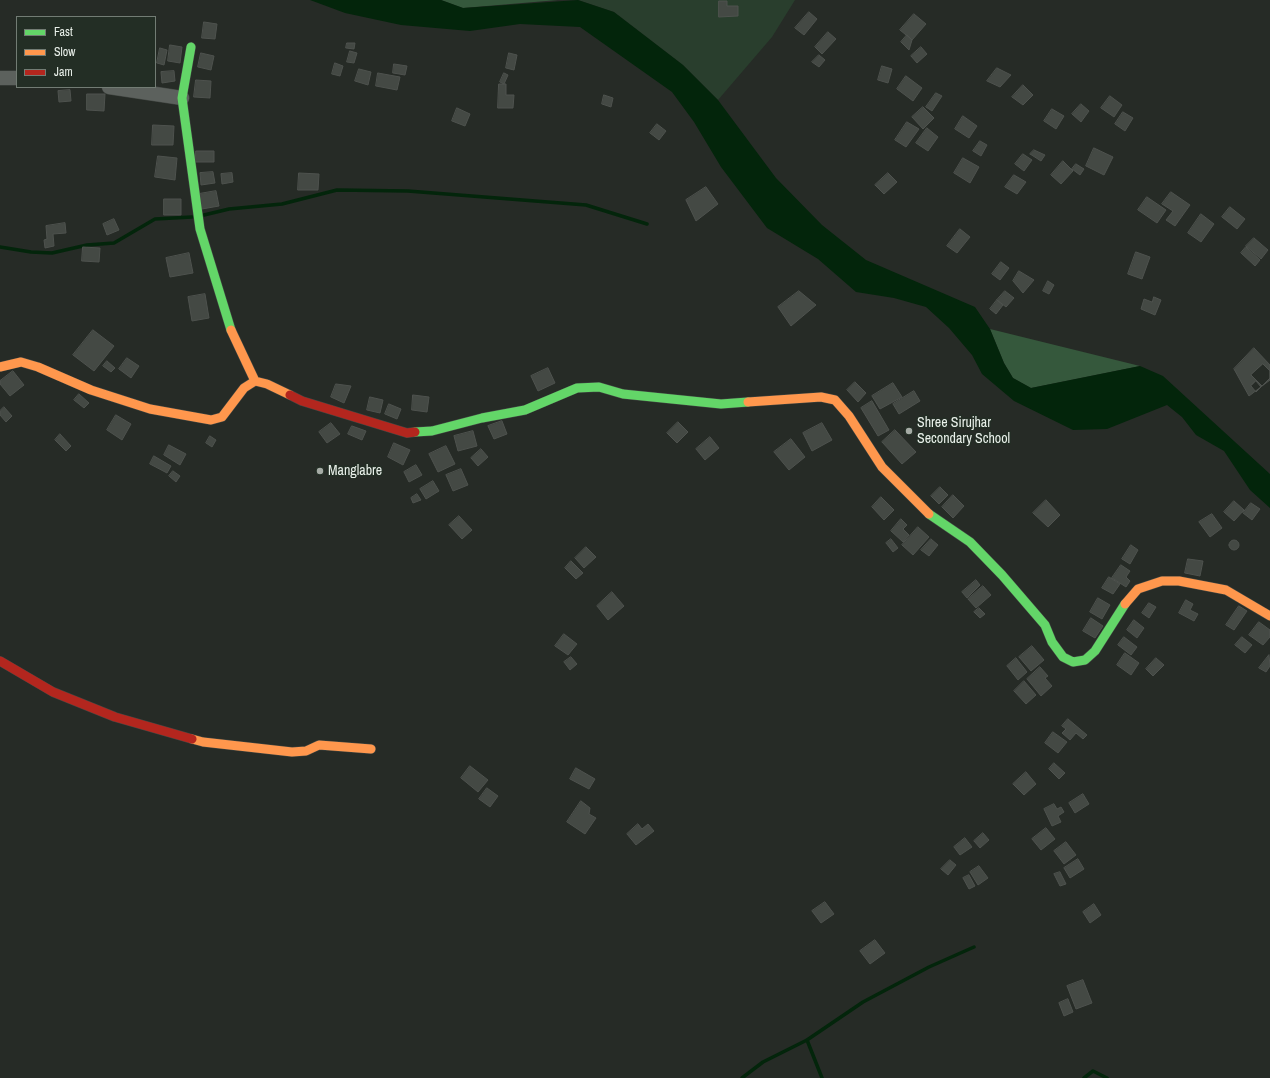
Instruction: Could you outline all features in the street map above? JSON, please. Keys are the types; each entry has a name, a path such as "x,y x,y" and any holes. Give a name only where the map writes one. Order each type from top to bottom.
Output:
{"street":[{"path":"191,47 182,98 200,229 227,322 255,381"},
{"path":"0,78 16,78"},
{"path":"116,88 182,98"},
{"path":"0,367 21,362 38,367 91,390 150,409 211,420 222,417 230,410 244,388 255,381 267,384 302,402 407,433 432,431 482,418 525,410 576,388 599,387 623,394 721,404 820,397 834,400 849,416 882,467 929,514 970,542 1002,575 1045,625 1052,642 1063,657 1073,662 1085,660 1095,652 1122,607 1138,589 1162,581 1179,581 1226,590 1270,616"},
{"path":"0,661 29,679 78,703 115,717 203,742 292,752 306,751 319,745 371,749"}],"shaded area":[{"path":"310,0 441,0 463,8 578,0 614,12 683,65 718,100 776,178 822,225 866,260 975,307 990,329 1004,363 1013,378 1031,388 1140,366 1163,376 1270,474 1270,508 1250,490 1224,451 1196,435 1182,417 1167,405 1107,429 1073,430 1014,401 982,374 972,355 949,328 926,307 894,298 856,292 818,259 767,228 721,167 694,122 672,92 580,27 520,24 470,31 401,25 345,13"},
{"path":"441,0 558,0 463,8"},
{"path":"578,0 795,0 772,37 718,100 683,65 614,12"},
{"path":"990,329 1140,366 1031,388 1013,378 1004,363"}],"building":[{"path":"719,1 727,1 727,6 738,6 738,16 719,17"},
{"path":"809,12 817,19 804,35 795,28"},
{"path":"914,14 926,24 912,40 900,30"},
{"path":"204,22 217,24 215,39 202,38"},
{"path":"828,32 836,39 822,54 815,47"},
{"path":"907,35 912,40 909,50 901,42"},
{"path":"347,43 355,43 354,49 346,48"},
{"path":"170,45 182,47 180,63 168,61"},
{"path":"921,47 927,54 917,63 911,56"},
{"path":"160,48 167,50 164,65 157,63"},
{"path":"350,51 357,53 354,63 347,62"},
{"path":"201,53 214,56 211,70 198,67"},
{"path":"509,53 517,55 514,70 506,68"},
{"path":"819,55 825,60 819,67 812,62"},
{"path":"335,63 343,66 340,76 332,74"},
{"path":"394,64 407,66 405,75 393,73"},
{"path":"882,66 892,69 888,83 878,80"},
{"path":"997,68 1011,75 1000,87 987,81"},
{"path":"359,69 371,72 368,85 355,81"},
{"path":"174,71 175,81 162,83 161,72"},
{"path":"378,73 400,77 397,90 376,86"},
{"path":"504,73 508,75 504,84 500,82"},
{"path":"906,76 922,88 913,101 897,89"},
{"path":"196,80 211,81 210,98 194,97"},
{"path":"499,84 506,84 506,95 514,95 513,108 498,108"},
{"path":"1023,85 1033,95 1023,105 1012,97"},
{"path":"70,90 71,101 59,102 58,91"},
{"path":"936,93 942,96 932,111 926,107"},
{"path":"87,94 105,94 104,111 87,110"},
{"path":"604,95 613,98 611,107 602,104"},
{"path":"1110,96 1122,105 1114,117 1101,108"},
{"path":"1081,104 1089,111 1081,122 1072,114"},
{"path":"923,107 934,118 923,129 912,117"},
{"path":"457,108 470,114 465,126 452,121"},
{"path":"1052,109 1064,116 1056,129 1044,121"},
{"path":"1123,112 1133,118 1125,131 1115,124"},
{"path":"963,116 977,126 969,138 955,129"},
{"path":"907,122 919,129 906,147 895,140"},
{"path":"657,124 666,131 659,140 650,133"},
{"path":"153,125 174,126 173,145 152,145"},
{"path":"927,128 938,137 928,151 916,143"},
{"path":"980,141 987,145 981,156 973,151"},
{"path":"1094,148 1113,157 1104,175 1086,166"},
{"path":"1034,150 1045,155 1041,161 1030,154"},
{"path":"196,151 214,151 214,162 196,162"},
{"path":"1023,154 1032,160 1024,171 1015,164"},
{"path":"158,156 177,158 175,180 155,177"},
{"path":"963,158 979,167 970,183 954,173"},
{"path":"1063,161 1073,171 1061,184 1051,175"},
{"path":"1076,164 1084,169 1080,175 1072,169"},
{"path":"213,172 215,183 201,185 200,173"},
{"path":"232,173 233,182 222,184 221,174"},
{"path":"299,173 319,174 318,190 298,190"},
{"path":"888,173 897,182 884,194 875,185"},
{"path":"1014,175 1026,182 1017,194 1005,187"},
{"path":"706,187 718,204 696,221 686,200"},
{"path":"216,191 219,206 202,209 199,194"},
{"path":"1171,192 1190,205 1175,226 1166,220 1173,211 1162,204"},
{"path":"1147,197 1166,210 1157,223 1138,210"},
{"path":"164,199 181,199 181,215 164,215"},
{"path":"1230,207 1245,219 1237,229 1222,217"},
{"path":"1201,214 1214,224 1201,242 1188,233"},
{"path":"114,219 119,230 107,235 103,224"},
{"path":"65,223 66,233 53,234 54,246 45,248 44,240 47,239 46,226"},
{"path":"960,229 970,237 957,253 947,246"},
{"path":"1254,238 1268,250 1261,259 1246,246"},
{"path":"83,247 100,248 99,262 82,261"},
{"path":"1246,247 1260,260 1255,266 1241,253"},
{"path":"1136,252 1150,257 1142,279 1128,274"},
{"path":"189,253 193,273 170,277 166,258"},
{"path":"1001,262 1009,268 1000,280 992,274"},
{"path":"1019,271 1034,280 1023,293 1013,281"},
{"path":"1048,281 1054,285 1049,294 1043,291"},
{"path":"799,291 816,305 791,326 778,307"},
{"path":"1005,291 1014,298 1006,307 997,300"},
{"path":"205,294 209,318 192,321 188,297"},
{"path":"1154,297 1161,300 1155,315 1141,309 1144,299 1152,302"},
{"path":"997,300 1003,305 996,314 990,309"},
{"path":"93,330 114,346 94,371 73,355"},
{"path":"1254,348 1270,365 1270,380 1249,396 1234,369"},
{"path":"127,358 139,366 131,378 119,369"},
{"path":"107,361 115,368 111,372 103,366"},
{"path":"1263,364 1270,371 1270,378 1262,386 1251,375"},
{"path":"548,368 555,383 538,391 531,376"},
{"path":"13,371 24,385 10,396 0,384 0,381"},
{"path":"1256,381 1261,387 1256,392 1251,386"},
{"path":"855,382 866,393 858,402 847,390"},
{"path":"893,383 902,397 880,409 872,396"},
{"path":"336,384 351,386 344,403 331,397"},
{"path":"914,391 920,401 899,414 893,404"},
{"path":"79,394 89,403 84,408 74,400"},
{"path":"413,395 429,397 427,412 412,410"},
{"path":"370,397 383,400 380,413 367,410"},
{"path":"872,401 889,430 878,436 861,408"},
{"path":"389,404 401,409 397,419 385,414"},
{"path":"4,407 12,416 6,422 0,415 0,411"},
{"path":"116,415 131,424 122,440 107,430"},
{"path":"502,421 507,434 494,439 488,426"},
{"path":"678,422 688,432 677,443 667,433"},
{"path":"331,423 340,434 327,443 319,432"},
{"path":"822,423 832,440 812,451 803,433"},
{"path":"352,426 366,431 362,440 348,434"},
{"path":"895,430 916,452 902,464 882,442"},
{"path":"473,431 477,446 458,451 454,436"},
{"path":"60,434 71,446 66,451 55,440"},
{"path":"210,436 216,440 212,447 206,443"},
{"path":"710,437 719,448 705,460 696,449"},
{"path":"791,439 805,457 789,470 774,452"},
{"path":"394,443 410,450 403,465 388,457"},
{"path":"169,445 186,454 180,465 164,455"},
{"path":"446,446 455,464 438,472 429,454"},
{"path":"481,449 488,457 478,466 471,458"},
{"path":"154,456 171,466 167,473 150,464"},
{"path":"416,465 422,475 409,482 404,472"},
{"path":"461,469 468,485 453,491 446,475"},
{"path":"173,471 180,476 176,482 169,476"},
{"path":"433,481 439,491 426,499 420,489"},
{"path":"940,487 948,495 939,504 931,496"},
{"path":"417,494 421,500 413,503 411,498"},
{"path":"953,495 964,506 953,518 942,507"},
{"path":"881,497 894,510 884,520 872,507"},
{"path":"1046,500 1060,515 1048,527 1033,513"},
{"path":"1234,501 1244,510 1234,521 1224,512"},
{"path":"1251,503 1260,509 1252,520 1243,513"},
{"path":"1212,514 1222,528 1210,537 1199,522"},
{"path":"459,516 472,530 462,539 449,525"},
{"path":"901,519 907,525 903,529 909,535 903,542 891,531"},
{"path":"918,527 929,537 913,555 902,545"},
{"path":"891,539 898,548 893,552 886,543"},
{"path":"931,539 938,545 929,556 921,550"},
{"path":"1232,540 1236,540 1239,545 1236,550 1232,550 1229,547 1229,543"},
{"path":"1131,545 1138,550 1130,564 1122,559"},
{"path":"586,547 596,557 584,568 575,558"},
{"path":"1188,559 1203,561 1200,576 1185,573"},
{"path":"571,561 583,573 576,579 565,568"},
{"path":"1121,565 1130,571 1126,577 1130,581 1126,587 1112,578"},
{"path":"1109,577 1120,584 1113,594 1102,588"},
{"path":"976,580 980,585 967,598 962,592"},
{"path":"983,586 991,595 976,608 968,599"},
{"path":"612,592 624,606 608,620 597,606"},
{"path":"1098,598 1110,605 1102,619 1090,612"},
{"path":"1186,600 1193,604 1190,610 1198,614 1194,621 1179,613"},
{"path":"1149,603 1156,607 1149,618 1142,613"},
{"path":"1239,606 1247,611 1234,630 1226,625"},
{"path":"979,608 985,614 980,618 974,612"},
{"path":"1091,618 1103,626 1095,638 1083,631"},
{"path":"1134,620 1144,628 1137,638 1127,630"},
{"path":"1259,622 1270,630 1270,637 1263,645 1249,635"},
{"path":"564,634 577,644 568,655 555,646"},
{"path":"1124,637 1137,647 1131,655 1118,645"},
{"path":"1242,637 1252,645 1245,653 1235,645"},
{"path":"1032,646 1044,660 1031,671 1019,657"},
{"path":"1125,653 1139,663 1131,675 1117,665"},
{"path":"1269,655 1270,666 1266,672 1259,668"},
{"path":"571,657 577,664 570,670 564,662"},
{"path":"1016,658 1027,672 1018,680 1007,666"},
{"path":"1156,658 1164,665 1153,676 1146,669"},
{"path":"1040,667 1048,676 1045,678 1052,686 1041,696 1027,679"},
{"path":"1024,681 1036,695 1026,704 1014,691"},
{"path":"1068,719 1087,735 1083,739 1076,733 1070,740 1062,733 1066,729 1062,726"},
{"path":"1053,732 1067,742 1058,753 1045,743"},
{"path":"1054,763 1065,773 1059,779 1049,769"},
{"path":"470,766 488,780 478,792 461,778"},
{"path":"576,768 595,779 589,789 570,779"},
{"path":"1026,772 1036,784 1024,795 1013,784"},
{"path":"487,788 498,796 490,807 479,799"},
{"path":"1083,794 1089,804 1075,813 1069,803"},
{"path":"581,801 590,808 589,814 596,818 585,834 567,822"},
{"path":"1054,804 1057,809 1061,807 1064,812 1058,816 1061,822 1052,826 1044,809"},
{"path":"638,824 642,829 648,824 654,831 636,845 627,834"},
{"path":"1046,828 1055,839 1041,850 1032,839"},
{"path":"983,833 989,840 980,848 974,841"},
{"path":"965,838 972,847 960,855 954,847"},
{"path":"1066,842 1076,855 1064,864 1054,851"},
{"path":"1078,859 1084,869 1070,878 1064,868"},
{"path":"950,860 956,865 948,875 941,869"},
{"path":"979,866 988,878 978,885 970,872"},
{"path":"1060,872 1066,884 1060,886 1054,874"},
{"path":"969,875 975,886 969,889 963,878"},
{"path":"825,902 834,914 821,923 812,911"},
{"path":"1094,904 1101,915 1090,923 1083,912"},
{"path":"875,940 885,953 870,964 860,951"},
{"path":"1083,980 1092,1003 1076,1009 1067,986"},
{"path":"1068,999 1073,1012 1064,1016 1059,1003"}],"waterway":[{"path":"204,215 229,209 282,204 337,190 408,191 586,205 647,224"},
{"path":"0,247 31,252 52,253 87,245 114,243 155,219 192,217"},
{"path":"742,1078 763,1062 807,1040 863,1002 929,967 974,947"},
{"path":"807,1040 822,1078"},
{"path":"1084,1078 1093,1071 1107,1078"}],"traffic: fast":[{"path":"191,47 182,98 200,229 231,330"},
{"path":"415,432 432,431 482,418 525,410 577,388 599,387 623,394 721,404 748,402"},
{"path":"929,514 970,542 1002,575 1045,625 1052,642 1063,657 1073,662 1085,660 1095,651 1125,604"}],"traffic: slow":[{"path":"231,330 255,381"},
{"path":"0,367 21,362 38,367 91,390 150,409 211,420 222,417 244,388 255,381 267,384 290,395"},
{"path":"748,402 821,397 835,400 849,416 882,467 929,514"},
{"path":"1125,604 1138,589 1162,581 1179,581 1226,590 1270,616"},
{"path":"192,739 203,742 292,752 306,751 319,745 371,749"}],"traffic: jam":[{"path":"290,395 302,401 407,433 415,432"},
{"path":"0,661 53,692 115,717 192,739"}],"place":[{"name":"Shree Sirujhar Secondary School","path":"909,431"},
{"name":"Manglabre","path":"320,471"}]}
